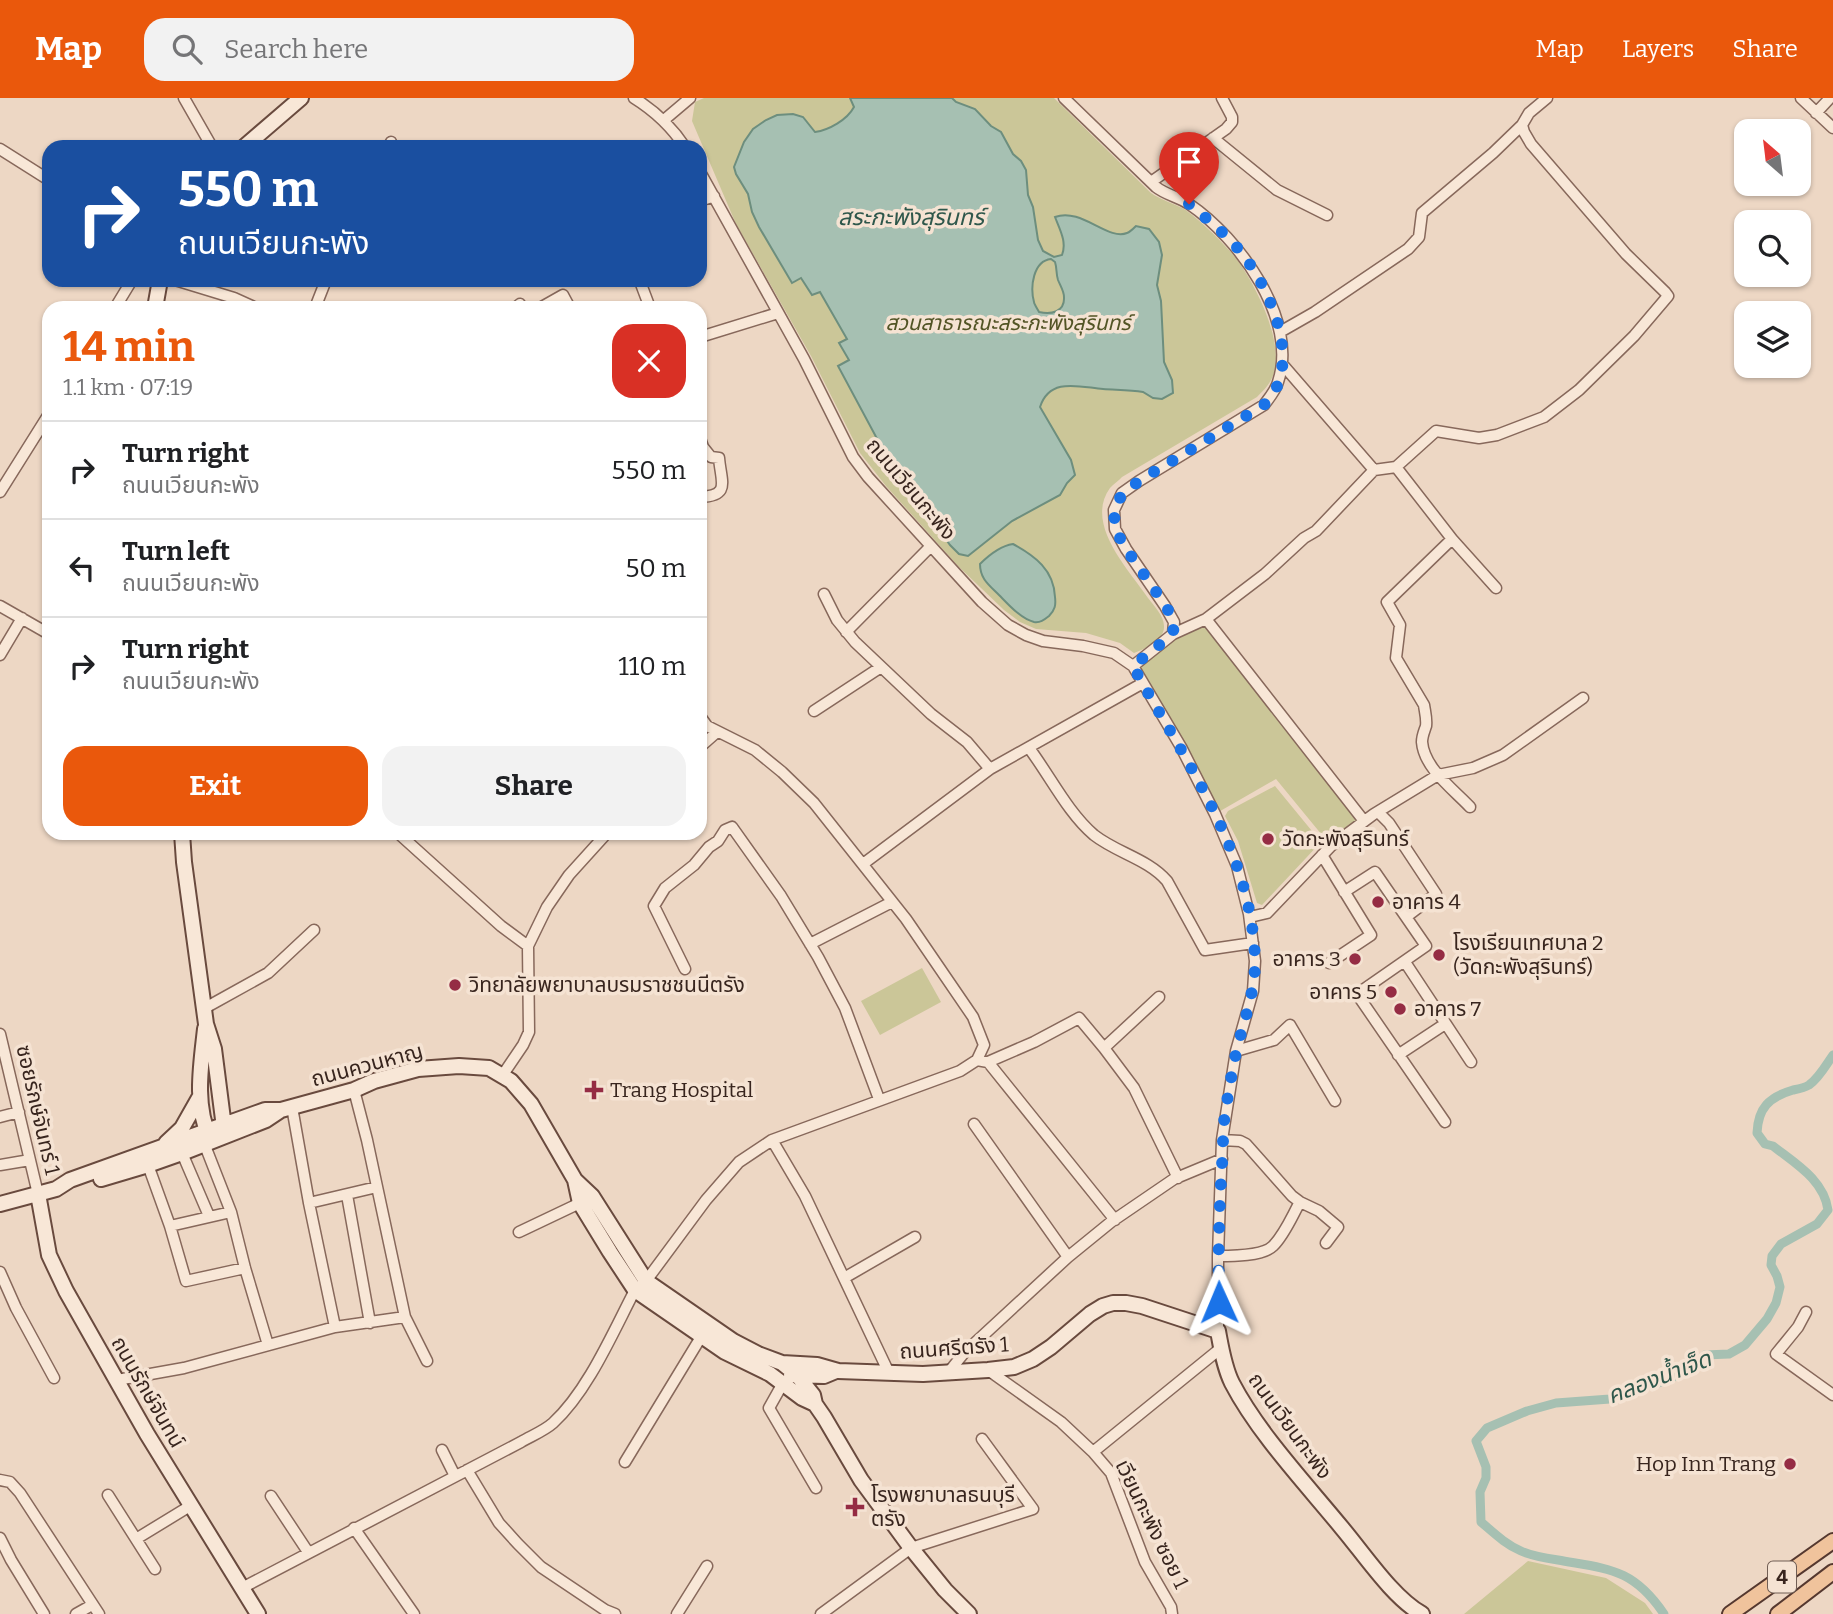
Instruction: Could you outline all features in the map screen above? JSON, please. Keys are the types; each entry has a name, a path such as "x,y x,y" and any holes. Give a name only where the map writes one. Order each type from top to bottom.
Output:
{"main road":[{"path":"252,140 301,98"},
{"path":"182,840 205,1008 199,1097 207,1138"},
{"path":"206,1024 214,1049 224,1130"},
{"name":"ถนนควนหาญ","path":"207,1138 265,1110 286,1109 418,1069 459,1066 489,1068 511,1081 531,1104 575,1180 592,1196 641,1285 733,1341 782,1363 797,1375 861,1480 911,1548 945,1590 969,1614"},
{"path":"220,1089 233,1108 255,1114"},
{"path":"151,1158 182,1128 199,1097"},
{"name":"ถนนควนหาญ","path":"224,1130 266,1120 286,1109"},
{"path":"151,1158 182,1153 207,1138"},
{"path":"0,1204 56,1189 70,1180 151,1158 207,1138"},
{"name":"ถนนควนหาญ","path":"575,1180 580,1203 610,1252 641,1285 701,1337 814,1400"},
{"name":"ถนนรักษ์จันทน์","path":"38,1194 49,1255 66,1292 190,1506 258,1614"},
{"name":"ถนนศรีตรัง 1","path":"770,1374 923,1374 1014,1367 1033,1359 1090,1314 1113,1303 1142,1306 1218,1331"},
{"name":"ถนนเวียนกะพัง","path":"1218,1331 1230,1380 1247,1407 1355,1543 1415,1612"},
{"name":"ถนนศรีตรัง 1","path":"782,1363 817,1365 831,1373"},
{"path":"814,1400 815,1389 831,1373"},
{"name":"4","path":"1730,1614 1833,1541"},
{"name":"4","path":"1777,1614 1833,1572"}],"street":[{"path":"184,98 208,140"},
{"path":"664,120 690,98"},
{"path":"1064,98 1151,182 1165,194 1189,204 1244,255 1270,304 1282,340 1283,365 1278,385 1264,405 1139,481 1122,494 1114,510 1115,529 1166,606 1174,622 1173,634"},
{"path":"1151,182 1232,122 1222,98"},
{"path":"1280,332 1315,312 1408,249 1419,237 1422,213 1493,153 1522,125 1529,113 1547,98"},
{"path":"1801,98 1833,128"},
{"path":"1816,113 1830,98"},
{"path":"639,99 664,120 680,140"},
{"path":"1133,666 1173,634 1206,620 1265,575 1304,538 1316,531 1374,470 1396,467 1436,431 1479,438 1497,435 1544,417 1579,390 1634,336 1668,296 1626,254 1531,144 1522,125"},
{"path":"1213,138 1277,190 1327,215"},
{"path":"0,149 42,176"},
{"name":"ถนนเวียนกะพัง","path":"707,185 804,359 853,457 888,500 982,601 1008,625 1044,641 1114,653 1133,666 1181,747 1215,814 1237,866 1250,917 1255,961 1253,991 1236,1051 1222,1140 1218,1331"},
{"path":"707,198 713,196"},
{"path":"198,287 241,301"},
{"path":"552,301 563,295 566,301"},
{"path":"707,335 778,313"},
{"path":"1283,365 1374,470"},
{"path":"0,492 42,425"},
{"path":"707,452 711,457 719,458 722,489 719,494 707,497"},
{"path":"1396,467 1452,539 1496,589"},
{"path":"1452,539 1387,602 1400,625 1396,658 1426,713 1427,724 1422,738 1424,752 1438,775 1470,807"},
{"path":"846,632 931,546"},
{"path":"824,594 837,620 855,642 931,714 967,742 990,769"},
{"path":"0,606 42,630"},
{"path":"0,655 22,618"},
{"path":"1206,620 1364,821"},
{"path":"814,710 881,667"},
{"path":"863,864 990,769 1143,683"},
{"path":"1250,917 1267,913 1322,855 1364,821 1438,775 1473,768 1503,755 1583,698"},
{"path":"707,726 755,750 814,803 906,919 973,1017 984,1045 983,1061 1115,1220"},
{"path":"707,741 718,732"},
{"path":"1029,748 1088,829 1161,874 1205,950 1253,943"},
{"path":"1378,812 1389,823 1436,894 1406,917"},
{"path":"685,969 654,906 665,888 694,865 725,830 732,827 782,896 845,1008 879,1100"},
{"path":"406,840 501,926 528,946"},
{"path":"502,1076 529,1032 528,946 547,907 569,875 601,840"},
{"path":"1322,855 1371,935 1329,962"},
{"path":"1344,892 1375,872 1426,946 1357,994 1444,1122"},
{"path":"810,944 892,902"},
{"path":"205,1008 268,973 314,930"},
{"path":"1405,962 1471,1062"},
{"path":"1104,1048 1159,997"},
{"path":"242,1588 551,1425 568,1408 590,1375 641,1285 706,1200 740,1162 772,1140 1034,1042 1079,1018 1134,1088 1178,1178"},
{"path":"1398,1055 1445,1024"},
{"path":"1236,1051 1274,1040 1290,1025 1335,1101"},
{"name":"ซอยรักษ์จันทร์ 1","path":"0,1034 4,1072 19,1112 38,1194"},
{"path":"354,1090 405,1317 427,1361"},
{"path":"286,1109 335,1327"},
{"path":"0,1117 19,1112"},
{"path":"974,1124 1068,1257"},
{"path":"207,1138 231,1212 244,1268 268,1345"},
{"path":"772,1140 804,1196 889,1373"},
{"path":"1222,1140 1246,1144 1300,1202 1319,1211 1338,1227 1326,1243"},
{"path":"182,1153 209,1216"},
{"path":"151,1158 186,1282 244,1268"},
{"path":"948,1373 964,1353 1068,1257 1115,1220 1163,1186 1222,1159"},
{"path":"0,1165 30,1160"},
{"path":"309,1203 377,1187"},
{"path":"347,1195 370,1323"},
{"path":"1218,1256 1234,1256 1269,1249 1280,1237 1300,1202"},
{"path":"519,1232 580,1203"},
{"path":"170,1226 231,1212"},
{"path":"844,1278 915,1237"},
{"path":"0,1272 54,1378"},
{"path":"1806,1312 1798,1327 1776,1354 1833,1395"},
{"path":"117,1380 184,1368 335,1327 405,1317"},
{"path":"625,1462 701,1337"},
{"name":"เวียนกะพัง ซอย 1","path":"1093,1452 1222,1348"},
{"name":"เวียนกะพัง ซอย 1","path":"988,1370 1061,1422 1111,1473 1145,1562 1171,1607 1172,1614"},
{"path":"783,1384 769,1408 816,1488"},
{"path":"821,1614 911,1548 1033,1510 982,1439"},
{"path":"442,1450 455,1476"},
{"path":"467,1470 499,1523 518,1544 541,1567 608,1613"},
{"path":"0,1480 10,1482 20,1493 99,1614"},
{"path":"108,1495 155,1569"},
{"path":"271,1496 308,1552"},
{"path":"136,1539 190,1506"},
{"path":"354,1528 414,1614"},
{"path":"0,1538 44,1614"},
{"path":"677,1614 707,1566"},
{"path":"76,1614 92,1605"}],"green space":[{"name":"สวนสาธารณะสระกะพังสุรินทร์","path":"704,98 1054,98 1151,193 1184,209 1213,233 1233,255 1254,286 1268,319 1276,352 1271,380 1257,397 1122,477 1110,488 1103,502 1102,516 1112,546 1162,619 1164,626 1158,640 1134,653 1120,643 1086,633 1036,629 1020,622 958,566 886,486 860,453 811,356 736,224 707,156 707,140 700,140 692,121 695,102"},
{"path":"1206,619 1364,821 1331,846 1276,779 1215,814 1133,666 1160,646"},
{"path":"1275,786 1321,842 1262,905 1257,903 1238,841 1225,816 1228,811"},
{"path":"922,968 941,1002 880,1035 861,1001"},
{"path":"1528,1561 1606,1578 1645,1603 1653,1614 1464,1614"}],"water":[{"name":"สระกะพังสุรินทร์","path":"850,98 952,98 975,109 991,126 1001,132 1026,170 1028,195 1033,207 1038,240 1043,251 1054,257 1062,255 1064,245 1055,217 1065,215 1075,216 1120,234 1128,233 1136,226 1149,229 1159,242 1162,255 1157,285 1161,301 1164,362 1172,380 1173,393 1162,399 1153,398 1143,392 1075,386 1051,391 1040,407 1071,460 1075,475 1060,495 1012,521 968,556 959,554 950,545 882,448 838,366 849,360 839,343 847,339 820,292 812,295 801,278 792,283 759,227 748,194 734,167 744,142 753,129 766,120 777,115 793,114 803,117 815,132 837,124 854,107","holes":["1051,259 1055,262 1064,302 1056,311 1039,312 1033,296 1034,276 1040,264"]},
{"path":"1013,544 1042,565 1054,587 1053,612 1040,622 1020,615 983,578 980,564 999,549"}],"waterway":[{"name":"คลองน้ำเจ็ด","path":"1664,1614 1653,1599 1630,1579 1605,1569 1525,1553 1505,1542 1481,1522 1480,1492 1486,1478 1486,1467 1476,1441 1487,1428 1527,1411 1556,1403 1610,1399 1636,1386 1653,1385 1681,1374 1705,1355 1729,1354 1745,1345 1767,1319 1776,1303 1780,1287 1771,1265 1772,1256 1781,1244 1817,1224 1828,1210 1815,1181 1773,1146 1765,1144 1757,1133 1760,1117 1766,1105 1777,1096 1813,1082 1833,1055"}],"place":[{"name":"วัดกะพังสุรินทร์","path":"1268,839"},
{"name":"อาคาร 4","path":"1378,902"},
{"name":"โรงเรียนเทศบาล 2 (วัดกะพังสุรินทร์)","path":"1439,955"},
{"name":"อาคาร 3","path":"1355,959"},
{"name":"วิทยาลัยพยาบาลบรมราชชนนีตรัง","path":"455,985"},
{"name":"อาคาร 5","path":"1391,992"},
{"name":"อาคาร 7","path":"1400,1009"},
{"name":"Trang Hospital","path":"594,1090"},
{"name":"Hop Inn Trang","path":"1790,1464"},
{"name":"โรงพยาบาลธนบุรี ตรัง","path":"855,1507"}],"route":[{"path":"1189,204 1244,255 1259,280 1276,316 1282,340 1283,365 1278,385 1264,405 1139,481 1122,494 1114,510 1115,529 1174,622 1173,634 1133,666 1181,747 1215,814 1237,866 1249,914 1255,961 1253,991 1236,1051 1222,1140 1219,1302"}]}
